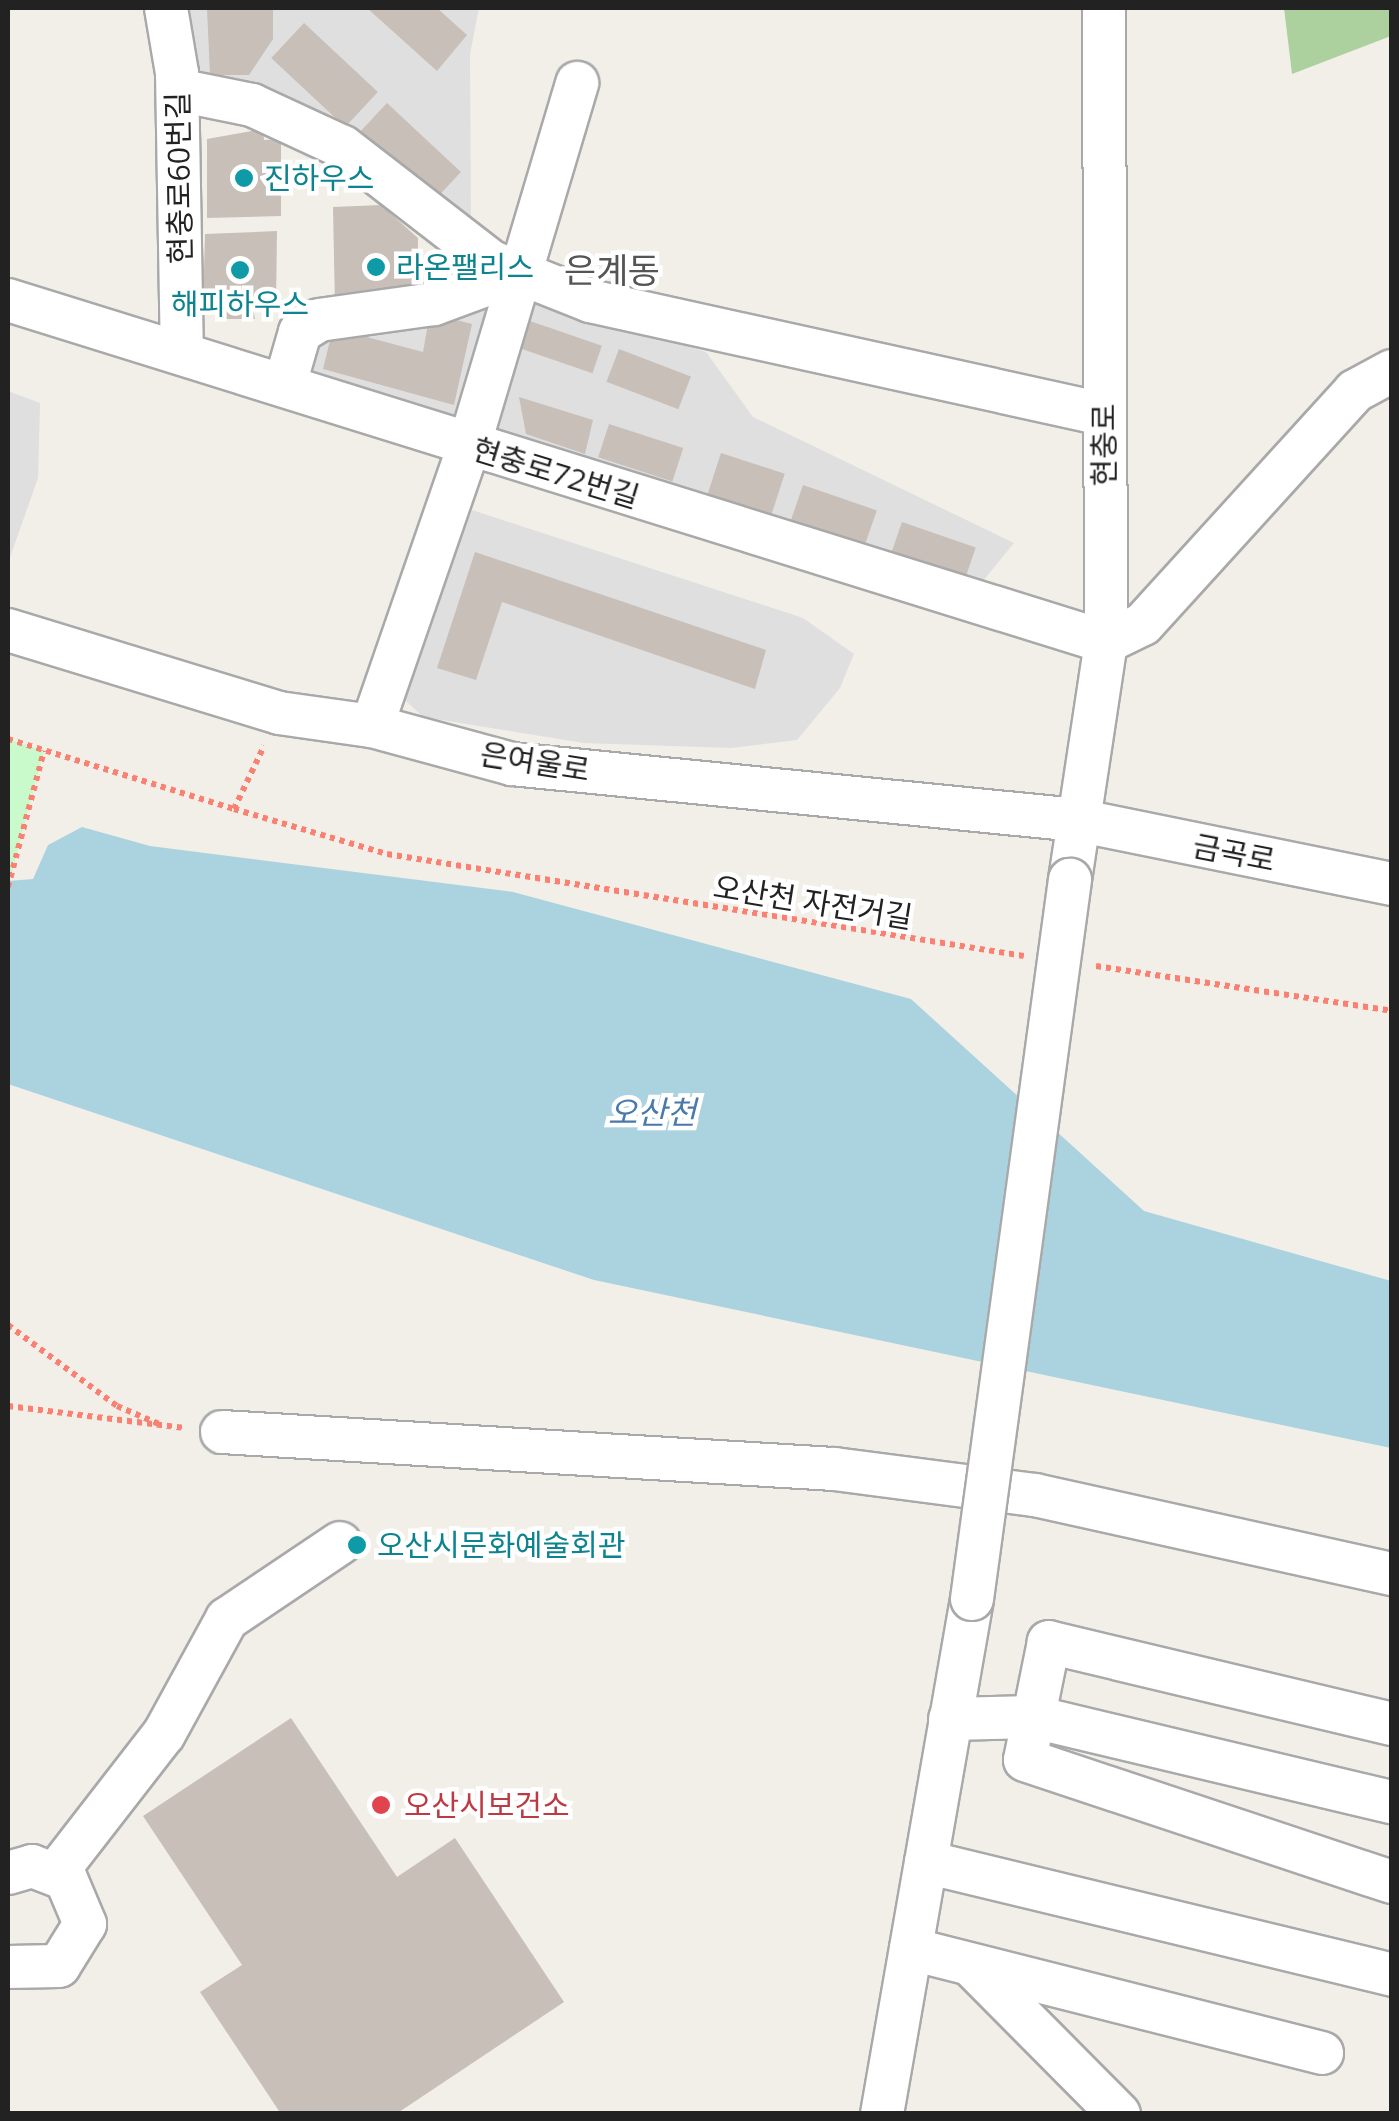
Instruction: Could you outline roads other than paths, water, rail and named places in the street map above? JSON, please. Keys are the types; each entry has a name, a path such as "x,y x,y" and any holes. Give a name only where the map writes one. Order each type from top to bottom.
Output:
{"street":[{"name":"현충로60번길","path":"166,8 178,90 182,350"},
{"name":"현충로","path":"882,2114 972,1599 1076,820 1106,642 1104,8"},
{"path":"372,726 469,446 577,83"},
{"path":"178,90 252,105 344,147 446,232 521,272 590,301 749,343 1104,414"},
{"path":"285,384 300,332 318,320 434,304 521,272"},
{"name":"현충로72번길","path":"8,300 182,350 469,446 1106,642"},
{"path":"1106,642 1143,624 1355,391 1392,372"},
{"name":"은여울로","path":"8,630 279,713 372,726 512,764 1076,820"},
{"name":"금곡로","path":"1076,820 1392,884"},
{"path":"222,1432 834,1469 1035,1495 1392,1574"},
{"path":"56,1873 164,1734 227,1619 340,1542"},
{"path":"1392,1724 1049,1642 1025,1760 1392,1882"},
{"path":"950,1719 1034,1716 1392,1802"},
{"path":"926,1862 1392,1975"},
{"path":"8,1873 56,1873"},
{"path":"8,1967 43,1972 81,1941 84,1908 56,1873"},
{"path":"911,1949 1322,2053"},
{"path":"971,1964 1119,2114"}],"water":[{"name":"오산천","path":"82,827 150,846 513,892 911,999 1144,1211 1391,1281 1391,1448 594,1280 8,1084 8,881 33,879 48,845"}],"place":[{"name":"진하우스","path":"244,178"},
{"name":"라온팰리스","path":"376,267"},
{"name":"해피하우스","path":"240,270"},
{"name":"오산시문화예술회관","path":"357,1545"},
{"name":"오산시보건소","path":"381,1805"}],"district":[{"name":"은계동","path":"612,270"}]}
